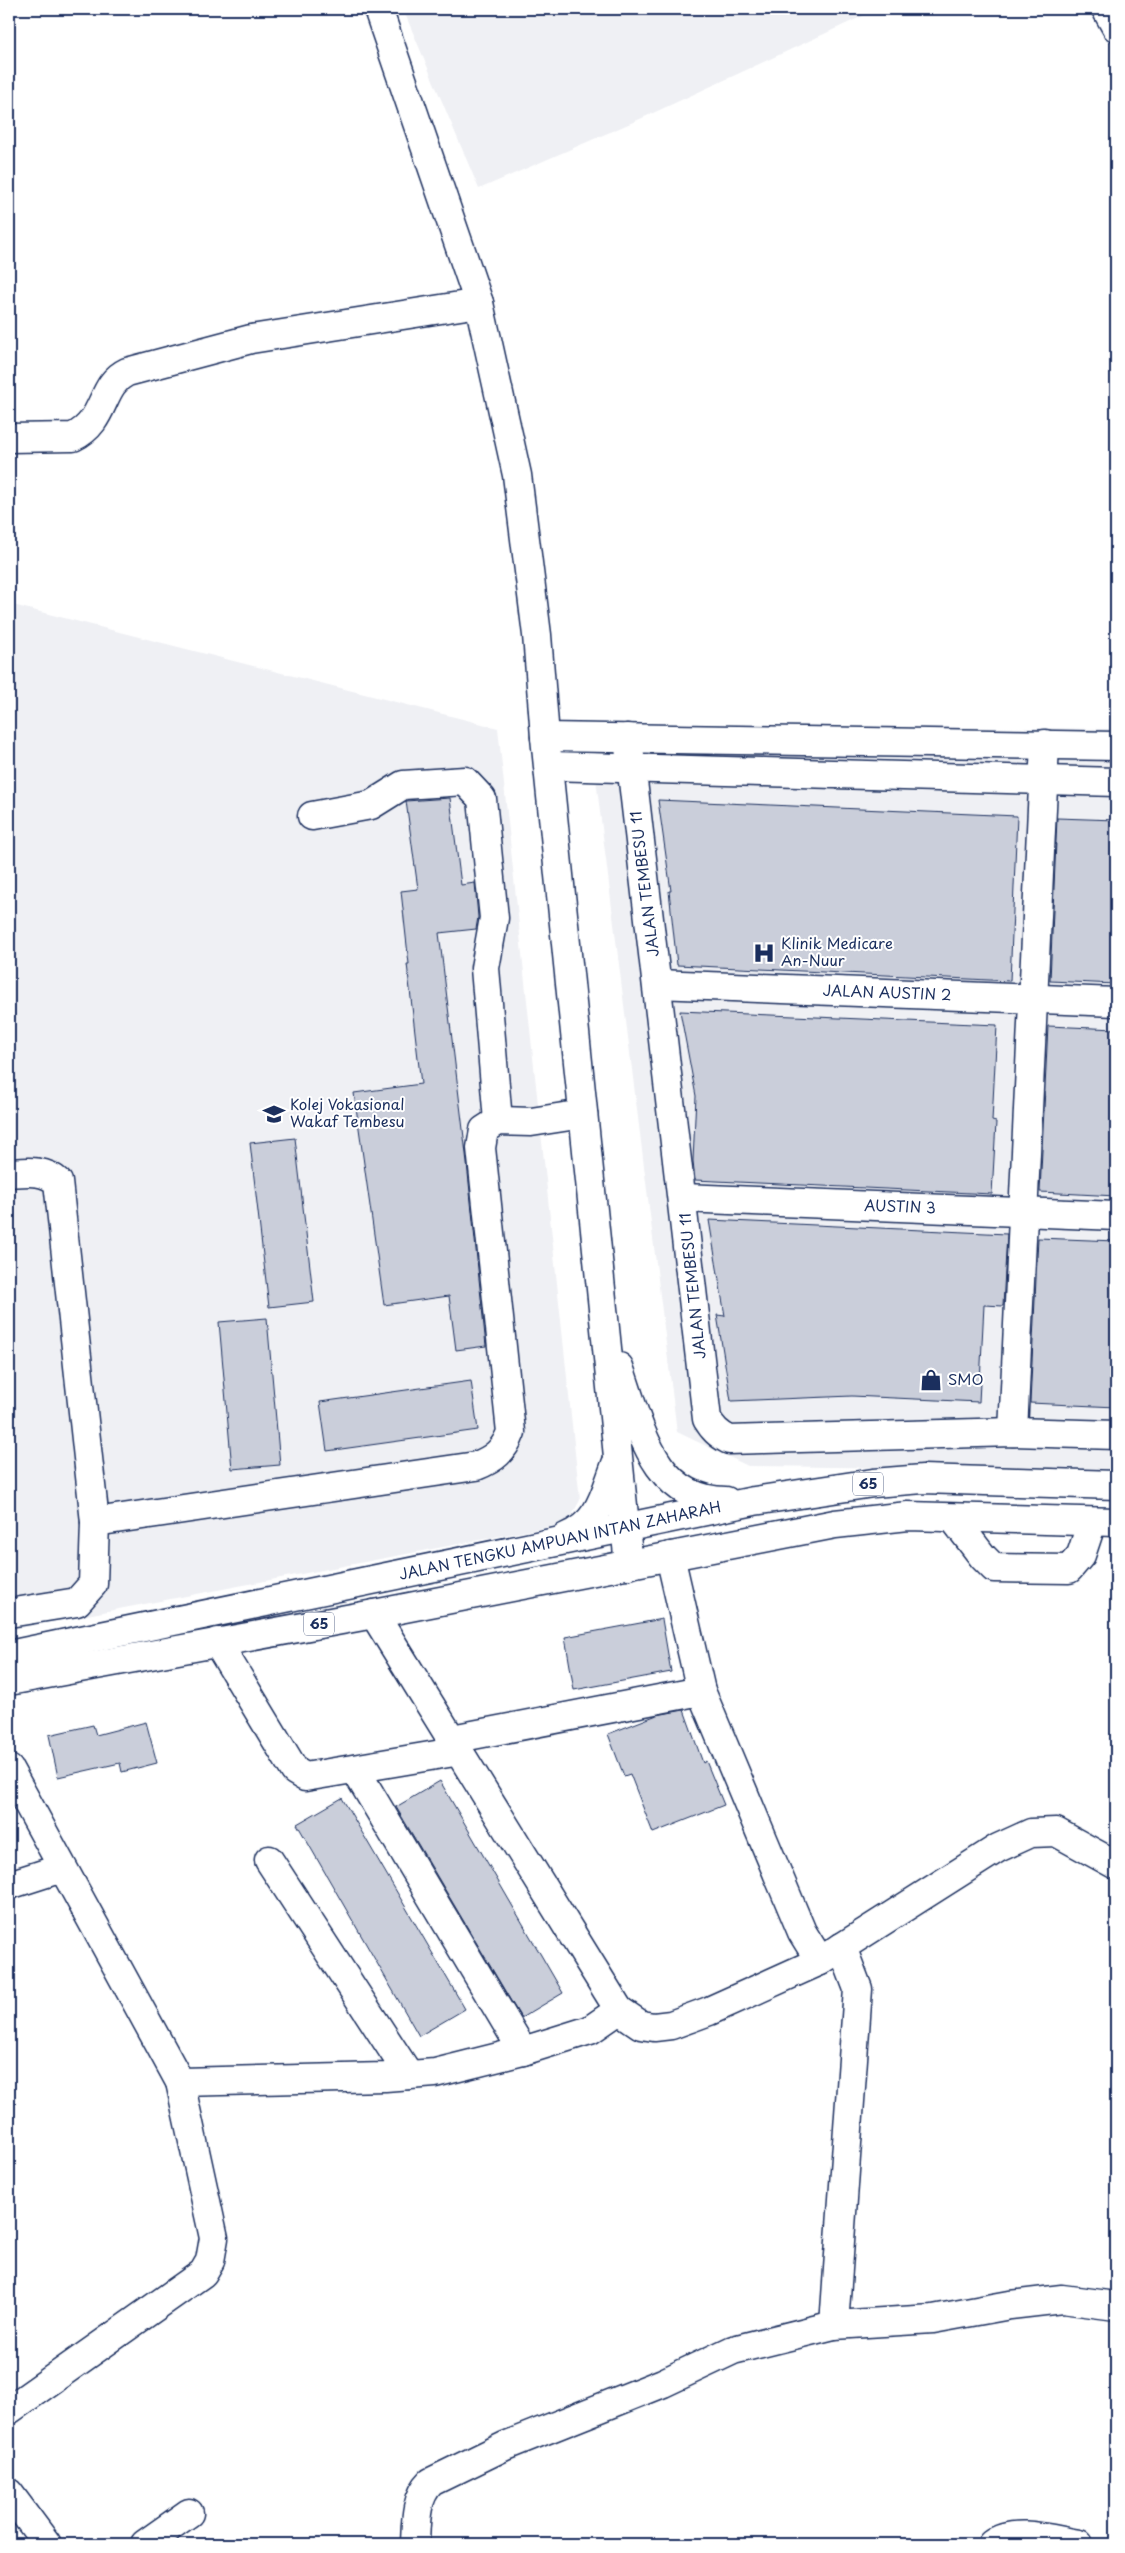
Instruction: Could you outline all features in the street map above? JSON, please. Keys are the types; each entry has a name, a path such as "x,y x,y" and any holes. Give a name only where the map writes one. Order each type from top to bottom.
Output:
{"street":[{"path":"378,9 479,303 517,475 537,635 545,736 629,1566"},
{"path":"1106,9 1116,27"},
{"path":"9,438 73,437 82,433 95,420 115,379 127,372 251,339 479,303"},
{"path":"545,736 1116,746"},
{"name":"JALAN TEMBESU 11","path":"628,738 683,1198 707,1418 718,1434 728,1440 1013,1432 1116,1435"},
{"path":"1013,1432 1045,744"},
{"path":"549,766 1116,782"},
{"path":"312,816 371,805 402,785 465,782 482,799 494,918 485,968 498,1121"},
{"name":"JALAN AUSTIN 2","path":"657,984 1116,1002"},
{"path":"95,1522 476,1466 495,1458 507,1443 511,1432 481,1148 484,1130 498,1121 531,1122 583,1114"},
{"path":"9,1173 40,1172 51,1175 58,1182 95,1522 93,1584 77,1602 9,1613"},
{"name":"AUSTIN 3","path":"683,1198 1116,1216"},
{"path":"605,1330 651,1456 662,1472 688,1494 712,1501 754,1501"},
{"path":"551,1543 582,1530 597,1512 618,1459"},
{"name":"JALAN TENGKU AMPUAN INTAN ZAHARAH","path":"9,1655 754,1501 873,1483 923,1479 1116,1485"},
{"name":"65","path":"9,1680 629,1566 670,1556 835,1524 908,1516 1104,1522"},
{"path":"953,1518 983,1557 994,1568 1069,1569 1104,1522"},
{"path":"670,1556 701,1691 802,1932 831,1954 858,1989 834,2325"},
{"path":"374,1614 619,2010 641,2025 671,2025 709,2011 831,1954 998,1848 1031,1833 1056,1832 1116,1865"},
{"path":"217,1642 295,1771 304,1776 354,1769 701,1691"},
{"path":"9,1769 180,2082 214,2238 210,2262 203,2272 9,2410"},
{"path":"354,1769 523,2051"},
{"path":"268,1860 409,2075"},
{"path":"9,1885 62,1868"},
{"path":"180,2082 435,2073 523,2051 590,2030 619,2010"},
{"path":"415,2544 419,2502 426,2487 438,2478 505,2446 663,2383 733,2350 834,2325 933,2319 1010,2305 1062,2299 1116,2306"},
{"path":"9,2493 47,2544"},
{"path":"144,2544 189,2513"},
{"path":"992,2544 998,2540 1014,2536 1079,2544"}],"shaded area":[{"path":"403,9 878,9 640,119 479,189"},
{"name":"Kolej Vokasional Wakaf Tembesu","path":"9,604 498,728 580,1500 568,1523 9,1630"},
{"path":"589,723 1116,729 1116,1476 988,1469 748,1466 677,1432"}],"building":[{"path":"450,798 461,885 475,883 478,917 476,929 439,933 466,1154 486,1346 456,1350 449,1296 384,1305 354,1093 421,1084 407,964 409,964 401,891 418,889 406,801"},
{"path":"658,800 1017,816 1010,981 677,965 669,891 671,891"},
{"path":"1057,818 1116,820 1116,984 1050,981"},
{"path":"680,1011 997,1025 992,1121 996,1122 992,1194 695,1180 693,1161 696,1096"},
{"path":"1048,1026 1116,1029 1116,1196 1040,1192"},
{"path":"295,1138 314,1302 269,1307 250,1143"},
{"path":"709,1220 1007,1234 1003,1306 984,1305 979,1402 852,1396 731,1401 717,1315 725,1316"},
{"path":"1038,1238 1116,1241 1116,1407 1030,1403"},
{"path":"267,1318 280,1465 232,1469 219,1322"},
{"path":"471,1381 478,1430 327,1451 320,1402"},
{"path":"662,1619 671,1672 574,1690 565,1637"},
{"path":"684,1710 703,1763 706,1761 724,1805 653,1833 630,1774 624,1776 608,1734 657,1715"},
{"path":"146,1722 157,1763 122,1772 120,1763 58,1777 49,1735 93,1725 96,1735"},
{"path":"440,1781 563,1993 521,2018 396,1807"},
{"path":"342,1798 465,2009 419,2036 297,1824"}],"place":[{"name":"Klinik Medicare An-Nuur","path":"764,953"},
{"name":"Kolej Vokasional Wakaf Tembesu","path":"274,1114"},
{"name":"SMO","path":"931,1380"}]}
